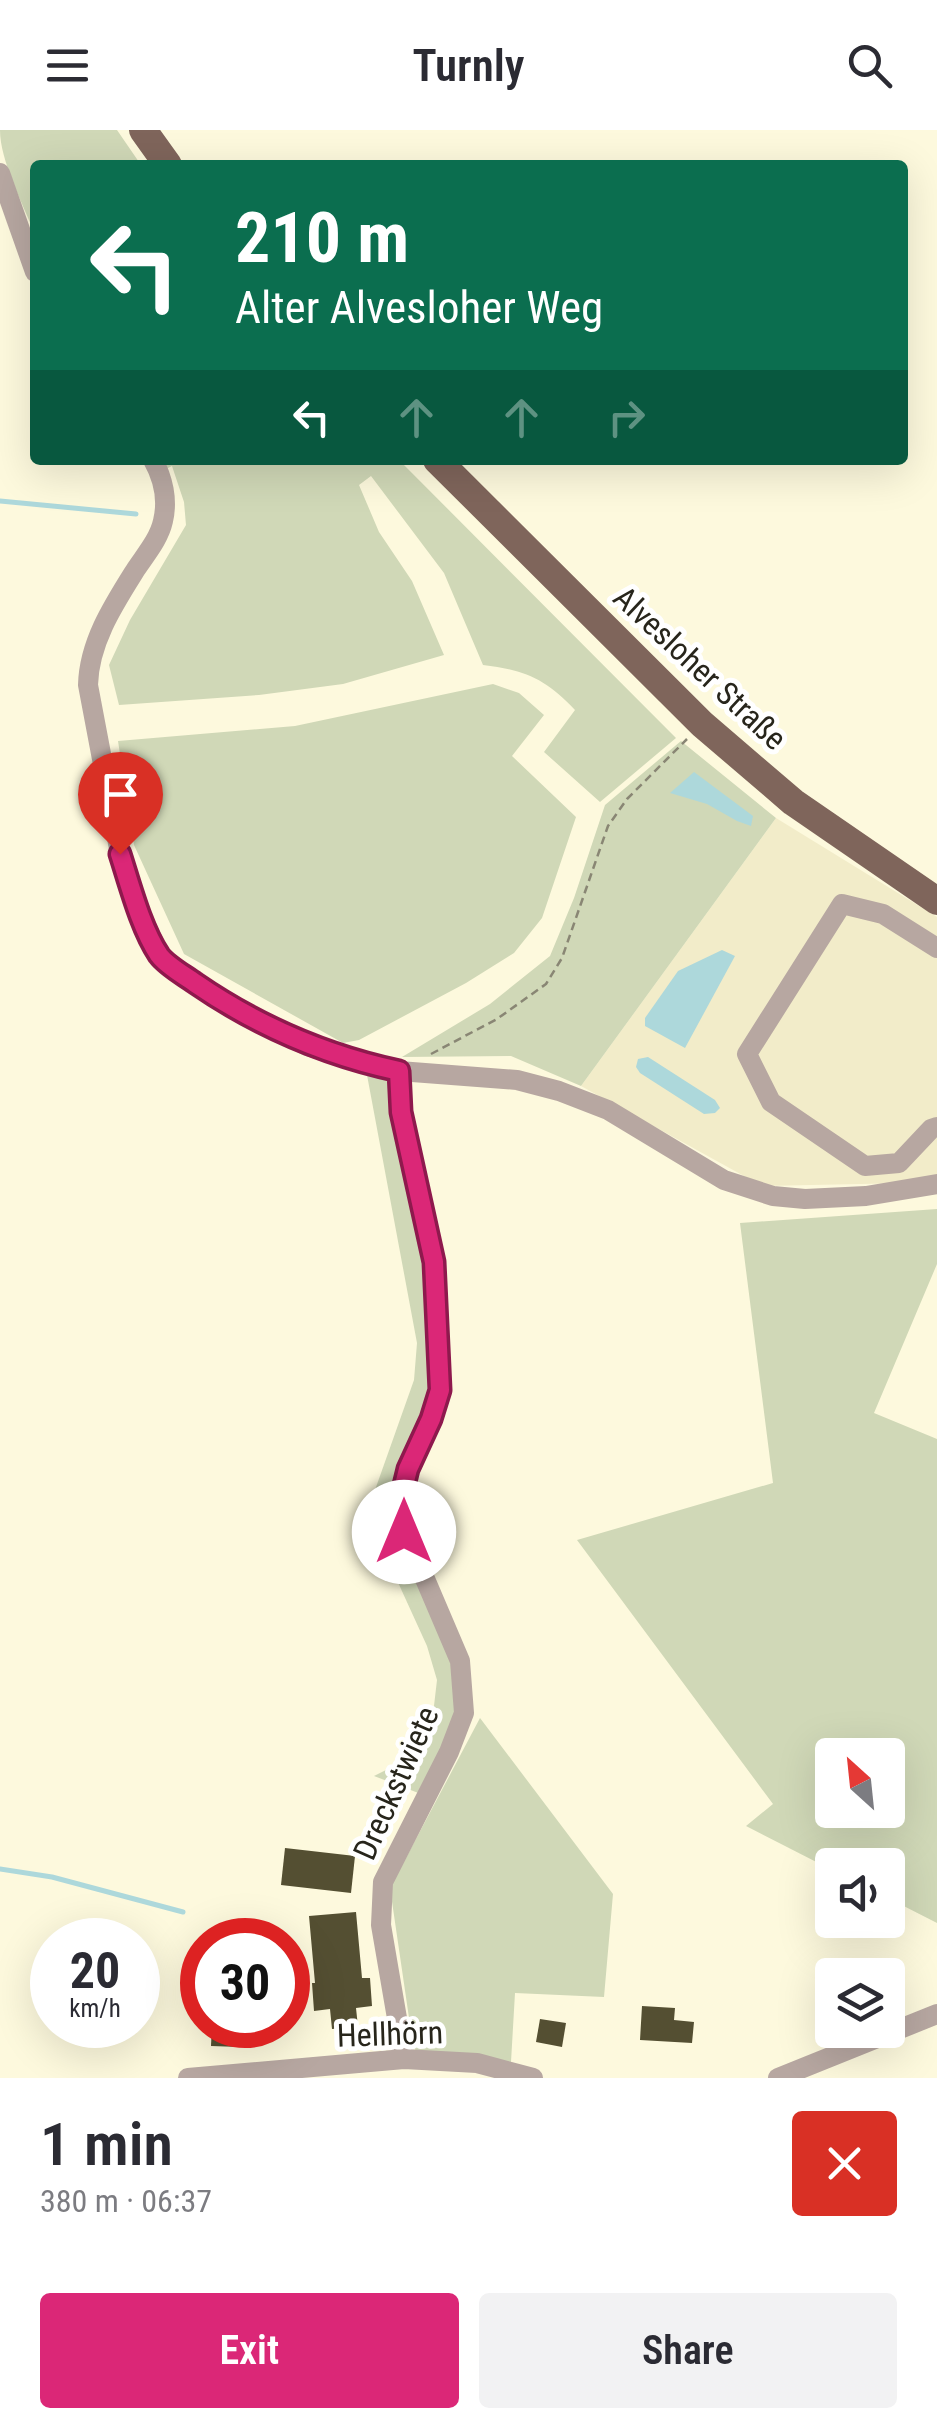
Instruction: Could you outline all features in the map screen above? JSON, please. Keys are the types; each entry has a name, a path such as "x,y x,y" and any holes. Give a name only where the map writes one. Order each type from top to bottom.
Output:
{"main road":[{"path":"143,130 164,160"},
{"name":"Alvesloher Straße","path":"442,465 702,724 793,802 937,901"}],"street":[{"path":"0,173 30,258"},
{"path":"155,465 164,497 163,522 152,547 108,616 88,666 88,685 120,854 136,906 160,956 217,998 307,1046 399,1071 518,1080 559,1092 608,1110 724,1180 773,1196 866,1196 937,1184"},
{"path":"937,948 883,914 842,904 747,1054 771,1102 865,1166 898,1163 937,1128"},
{"name":"Dreckstwiete","path":"399,1071 401,1112 434,1262 440,1390 408,1469 400,1502 404,1532 460,1661 464,1713 383,1882 381,1925 404,2060"},
{"path":"778,2078 937,2014"},
{"name":"Hellhörn","path":"188,2078 404,2060 477,2063 533,2078"}],"path":[{"path":"432,1054 497,1019 546,984 562,958 608,826 627,799 702,724"}],"shaded area":[{"path":"776,818 937,917 937,1175 910,1183 762,1186 581,1086"}],"green space":[{"path":"0,130 117,130 138,160 30,160 30,222"},
{"path":"156,465 404,465 676,738 600,802 544,752 575,710 534,678 483,665 444,573 371,476 359,485 379,532 412,581 444,655 343,684 259,695 119,705 109,665 130,620 186,525 184,502 172,466 160,472"},
{"path":"493,684 519,693 544,715 512,756 576,817 542,918 514,953 359,1040 343,1043 184,954 134,845 118,741 295,726"},
{"path":"681,741 776,818 581,1086 511,1056 402,1057 490,1004 550,956 605,805"},
{"path":"367,1075 396,1078 430,1263 438,1389 397,1504 465,1696 421,1794 374,1776 408,1759 432,1723 437,1680 427,1646 377,1526 375,1490 414,1380 417,1343"},
{"path":"937,1209 937,1264 874,1413 937,1439 937,1923 905,1907 905,1848 815,1848 815,1861 746,1826 773,1804 577,1540 773,1483 740,1223"},
{"path":"480,1718 613,1894 604,1997 515,1993 511,2062 416,2051 390,1888"}],"water":[{"path":"694,772 753,816 751,826 707,804 670,793"},
{"path":"722,950 735,956 685,1048 645,1026 645,1018 678,971"},
{"path":"648,1057 715,1100 720,1108 704,1114 640,1073 636,1067 638,1059"}],"building":[{"path":"285,1848 355,1856 351,1893 281,1885"},
{"path":"356,1912 362,1978 370,1978 372,2006 356,2008 358,2027 332,2029 330,2009 314,2011 309,1916"},
{"path":"642,2006 675,2008 674,2020 694,2022 692,2043 640,2040"},
{"path":"540,2019 566,2023 562,2047 536,2042"}],"waterway":[{"path":"0,501 136,514"},
{"path":"0,1869 52,1877 183,1912"}],"route":[{"path":"120,854 136,906 160,956 181,974 307,1046 399,1071 401,1112 434,1262 440,1390 408,1469 400,1502 404,1532"}]}
